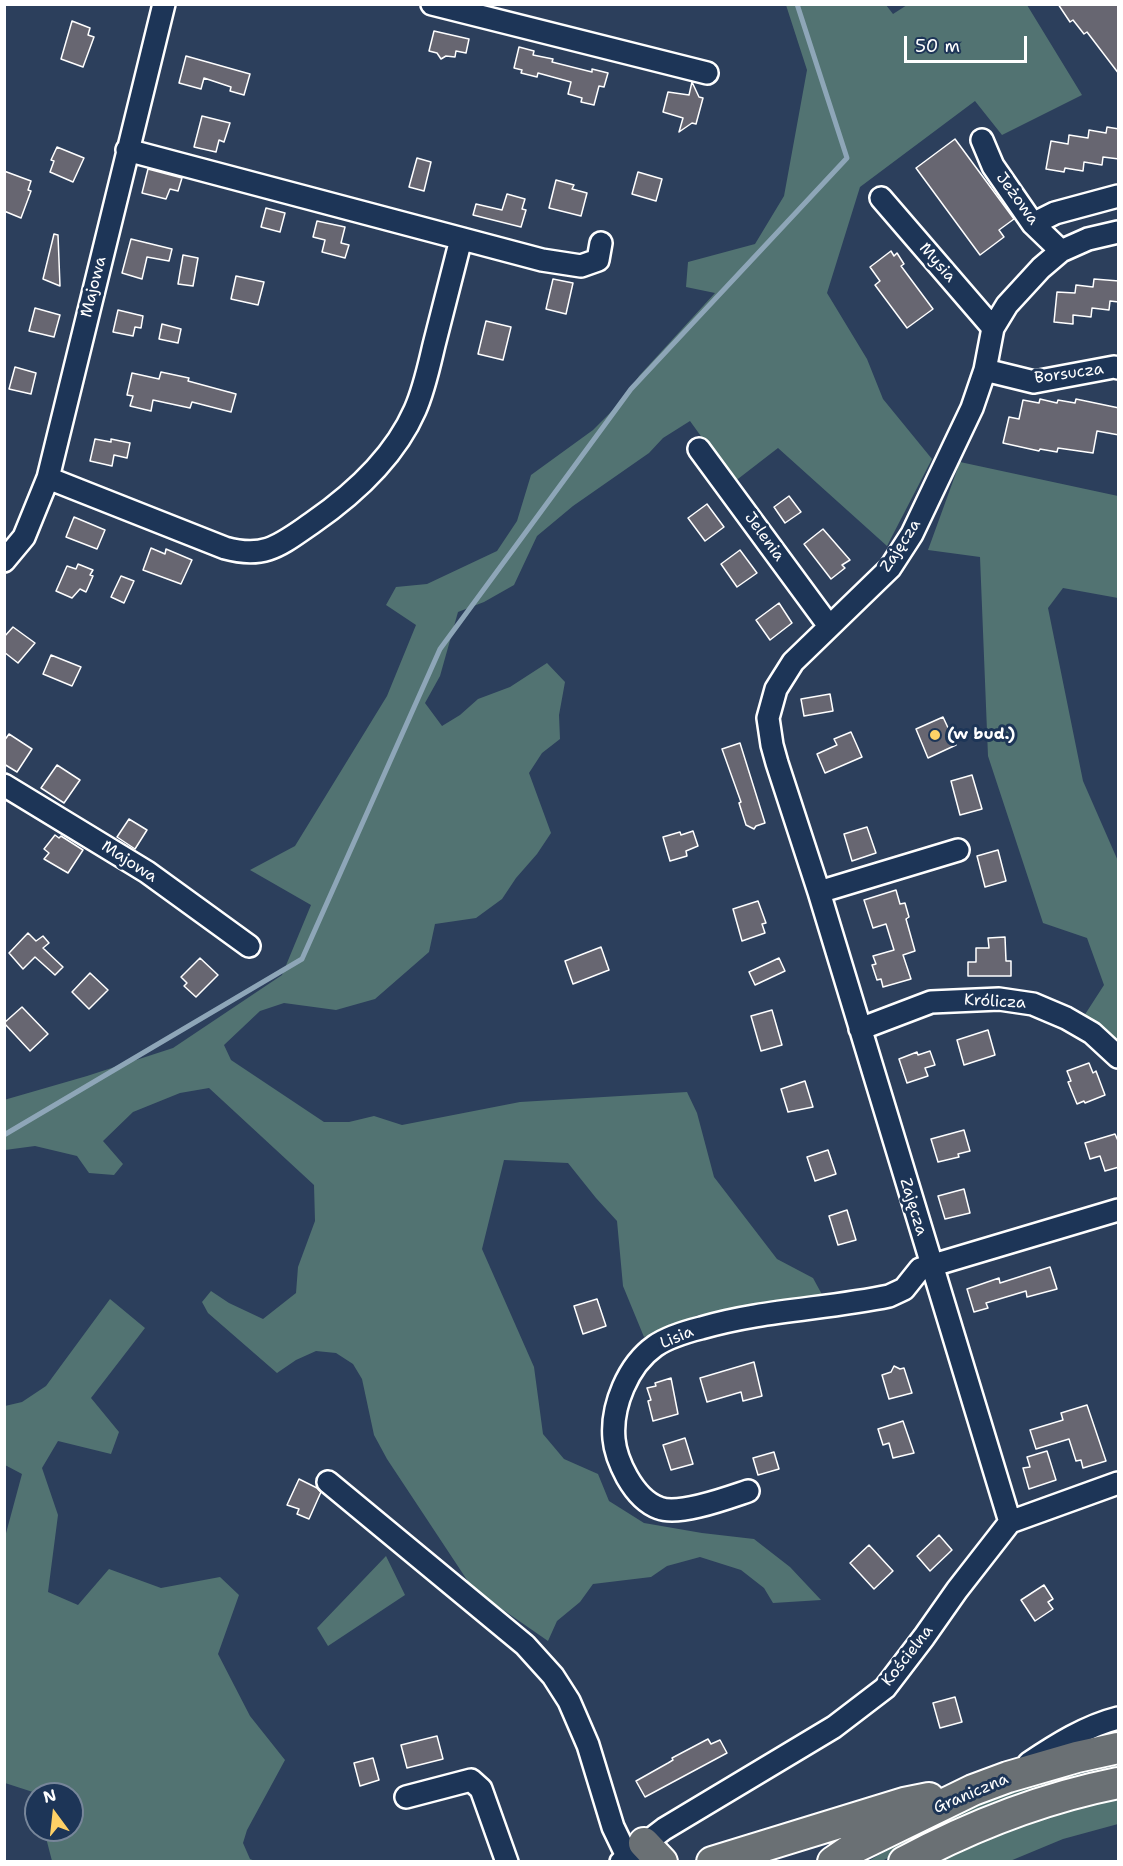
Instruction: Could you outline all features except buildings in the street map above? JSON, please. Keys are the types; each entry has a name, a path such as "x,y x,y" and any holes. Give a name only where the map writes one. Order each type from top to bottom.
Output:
{"highway":[{"name":"Graniczna","path":"833,1862 852,1849 973,1790 1008,1777 1077,1757 1119,1748"},
{"name":"Graniczna","path":"904,1862 997,1818 1041,1803 1119,1783"},
{"path":"712,1862 904,1803 973,1790"}],"street":[{"name":"Majowa","path":"4,561 24,537 48,478 164,4"},
{"path":"432,4 707,72"},
{"name":"Jeżowa","path":"982,140 993,166 1033,224 1061,251"},
{"path":"127,150 542,260 581,266 598,260 601,243"},
{"path":"1033,224 1055,213 1119,196"},
{"name":"Mysia","path":"881,198 993,327"},
{"name":"Zajęcza","path":"1010,1522 819,892 777,763 768,718 776,689 793,662 890,568 912,534 972,408 985,370 993,327 1007,305 1025,284 1061,251 1088,239 1119,232"},
{"path":"48,478 225,548 244,553 258,552 292,537 334,507 366,480 403,432 416,409 427,373 461,239"},
{"name":"Borsucza","path":"985,370 1034,382 1119,368"},
{"name":"Jelenia","path":"699,449 830,626"},
{"name":"Majowa","path":"4,785 147,872 249,946"},
{"path":"819,892 958,850"},
{"name":"Królicza","path":"860,1029 931,1002 999,999 1033,1004 1066,1018 1092,1034 1119,1057"},
{"path":"931,1266 1119,1210"},
{"name":"Lisia","path":"748,1491 681,1509 661,1509 644,1499 623,1470 614,1439 615,1415 623,1389 634,1367 655,1346 678,1334 736,1320 889,1296 904,1288 920,1269 931,1266"},
{"path":"328,1482 525,1645 553,1676 568,1701 588,1745 613,1827 638,1856"},
{"path":"1010,1522 1119,1483"},
{"name":"Kościelna","path":"638,1856 664,1829 834,1727 885,1688 1010,1522"},
{"path":"1008,1777 1083,1731 1104,1721 1119,1718"},
{"path":"406,1797 471,1780 481,1789 507,1862"}],"green space":[{"path":"786,5 886,5 893,14 907,5 1027,5 1082,95 1002,135 975,101 860,187 827,293 867,359 883,399 932,459 887,546 778,448 734,482 690,421 663,438 649,453 573,506 537,536 514,585 484,602 458,612 440,676 425,703 442,726 460,715 478,699 510,687 547,663 565,682 559,715 560,739 542,753 529,773 551,833 537,854 516,878 502,899 476,918 435,924 429,952 375,999 336,1010 284,1003 260,1011 224,1045 231,1060 324,1122 349,1122 374,1116 402,1125 520,1102 687,1092 697,1113 714,1177 777,1259 813,1278 825,1300 698,1315 644,1337 623,1286 617,1221 568,1163 504,1160 482,1249 534,1367 543,1434 564,1459 598,1474 609,1501 644,1523 754,1539 790,1567 821,1600 773,1603 764,1588 741,1570 700,1557 667,1566 651,1577 593,1584 580,1602 557,1621 548,1641 473,1589 387,1459 374,1435 362,1379 353,1364 336,1353 316,1351 296,1360 277,1373 208,1313 202,1302 211,1291 229,1303 263,1319 296,1293 298,1267 315,1221 314,1185 209,1088 180,1093 133,1112 103,1141 123,1164 114,1175 89,1173 77,1156 35,1146 5,1150 4,1100 173,1048 282,975 311,905 250,870 295,846 387,696 416,625 386,605 396,587 427,584 497,551 517,521 531,475 593,430 624,399 639,376 715,293 686,287 688,262 755,244 784,196 807,70"},
{"path":"960,462 1118,496 1118,598 1063,588 1048,608 1083,781 1118,861 1118,1045 1084,1016 1104,985 1087,938 1043,923 988,756 980,557 928,550"},
{"path":"110,1299 145,1328 91,1398 119,1432 111,1454 58,1441 42,1468 58,1515 48,1592 78,1605 109,1569 161,1588 220,1577 239,1595 218,1654 250,1716 285,1760 247,1830 243,1843 250,1859 255,1861 52,1861 47,1842 84,1842 84,1782 24,1782 24,1789 5,1783 5,1537 22,1474 5,1465 5,1406 22,1402 46,1386"},
{"path":"386,1556 405,1595 328,1646 317,1628"},
{"path":"1118,1765 1118,1772 946,1829 882,1861 867,1862 929,1828 994,1799 1038,1784"},
{"path":"1118,1797 1118,1824 1063,1839 1010,1861 932,1862 1037,1816"}],"waterway":[{"path":"4,1135 302,959 440,649 631,389 847,158 797,4"}],"place":[{"name":"(w bud.)","path":"935,735"}]}
